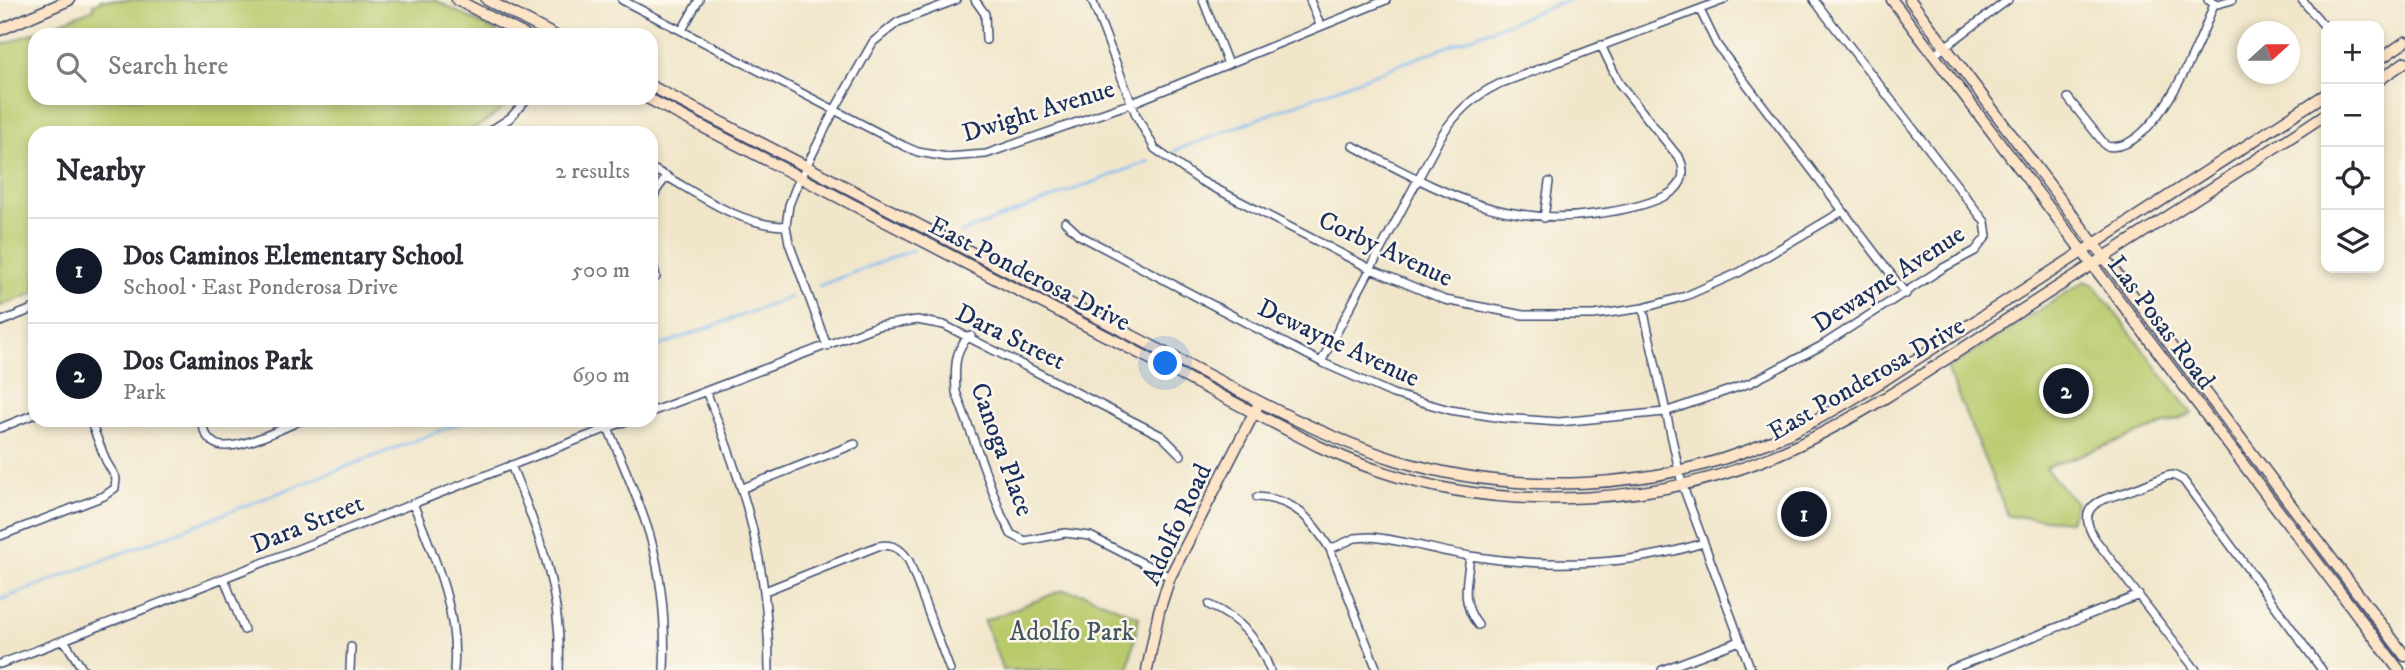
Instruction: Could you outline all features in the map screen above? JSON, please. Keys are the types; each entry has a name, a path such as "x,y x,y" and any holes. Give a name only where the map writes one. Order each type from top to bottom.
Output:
{"main road":[{"path":"457,0 511,28"},
{"path":"487,0 541,28"},
{"name":"Las Posas Road","path":"1892,0 2399,670"},
{"name":"Las Posas Road","path":"1910,0 2405,656"},
{"path":"0,30 62,2"},
{"path":"2384,57 2405,43"},
{"path":"2384,76 2405,62"},
{"name":"East Ponderosa Drive","path":"658,90 1259,402 1331,436 1398,460 1468,476 1508,482 1576,483 1678,471 1749,450 1811,423 1881,382 2321,97"},
{"name":"East Ponderosa Drive","path":"658,104 1318,446 1382,472 1464,490 1530,498 1590,497 1682,484 1749,465 1821,434 1891,394 2321,117"},
{"path":"2166,362 2179,370 2222,426 2230,423"},
{"name":"Adolfo Road","path":"1147,670 1159,611 1170,577 1259,402"},
{"path":"2306,547 2315,551 2356,604 2367,605"}],"street":[{"name":"Dwight Avenue","path":"622,0 918,152 954,157 986,154 1132,103 1387,0"},
{"path":"682,30 699,0"},
{"path":"827,346 789,243 786,226 789,205 800,177 835,109 865,55 884,31 898,22 956,0"},
{"path":"975,0 985,14 986,40"},
{"name":"Corby Avenue","path":"1092,0 1144,133 1156,149 1185,172 1371,269 1445,300 1504,313 1535,316 1594,315 1643,308 1686,296 1740,272 1843,211"},
{"path":"1203,0 1228,64"},
{"path":"1310,0 1320,26"},
{"path":"1321,362 1451,120 1470,100 1499,85 1724,0"},
{"name":"Dewayne Avenue","path":"1065,222 1079,235 1321,362 1408,399 1473,414 1559,422 1665,412 1732,391 1773,373 1906,294 1943,268 1975,251 1984,242 1987,232 1985,222 1814,0"},
{"path":"2068,98 2106,146 2123,145 2153,121 2177,86 2195,52 2211,2 2221,4 2232,0"},
{"path":"2302,0 2321,22"},
{"path":"1934,55 2003,1"},
{"path":"1700,10 1717,45 1906,294"},
{"path":"1353,146 1477,206 1506,213 1544,218 1585,216 1628,209 1665,196 1675,190 1681,181 1684,172 1680,159 1619,83 1601,45"},
{"path":"500,126 522,105"},
{"path":"658,172 740,217 758,223 786,226"},
{"path":"658,188 667,176"},
{"path":"1544,218 1549,182"},
{"path":"1643,308 1678,471 1751,670"},
{"path":"0,322 28,312"},
{"name":"Dara Street","path":"658,409 877,326 897,321 930,321 971,336 1162,436 1181,455"},
{"name":"Canoga Place","path":"971,336 962,344 957,361 957,392 1001,514 1011,534 1025,541 1065,533 1090,536 1170,577"},
{"path":"706,391 743,488 757,544 765,591 769,670"},
{"path":"0,428 28,417"},
{"path":"0,536 104,496 115,488 116,478 93,427"},
{"path":"203,427 207,437 223,447 236,446 284,427"},
{"name":"Dara Street","path":"0,664 511,465 600,427"},
{"path":"608,427 640,506 656,560 664,623 664,670"},
{"path":"743,488 856,444"},
{"path":"511,465 538,532 552,579 558,621 559,670"},
{"path":"2196,670 2091,533 2088,524 2093,505 2105,498 2168,476 2179,477 2322,670"},
{"path":"1257,497 1284,501 1317,530 1330,549 1377,670"},
{"path":"413,503 443,579 454,637 454,670"},
{"path":"1330,549 1355,538 1370,537 1470,556 1518,561 1600,561 1659,554 1703,543"},
{"path":"765,591 878,546 891,545 905,554 909,561 950,670"},
{"path":"1470,556 1465,600 1469,614 1478,625"},
{"path":"224,578 244,630"},
{"path":"1949,670 2139,595"},
{"path":"1209,605 1228,613 1244,626 1257,642 1270,670"},
{"path":"64,640 83,670"},
{"path":"1662,670 1740,641"},
{"path":"350,670 351,648"}],"green space":[{"path":"101,0 435,0 489,28 46,28 94,9 93,5"},
{"path":"28,35 28,105 506,105 479,126 28,126 28,296 0,306 0,46"},
{"path":"2085,281 2094,285 2192,414 2045,468 2076,503 2070,521 2008,516 1947,369"},
{"name":"Adolfo Park","path":"1063,590 1085,594 1139,617 1128,670 1003,670 984,621"}],"waterway":[{"path":"1174,151 1568,0"},
{"path":"960,233 1149,161"},
{"path":"819,286 912,250"},
{"path":"658,346 791,297"},
{"path":"0,600 450,427"}],"place":[{"name":"Dos Caminos Park","path":"2066,391"},
{"name":"Dos Caminos Elementary School","path":"1804,514"}]}
